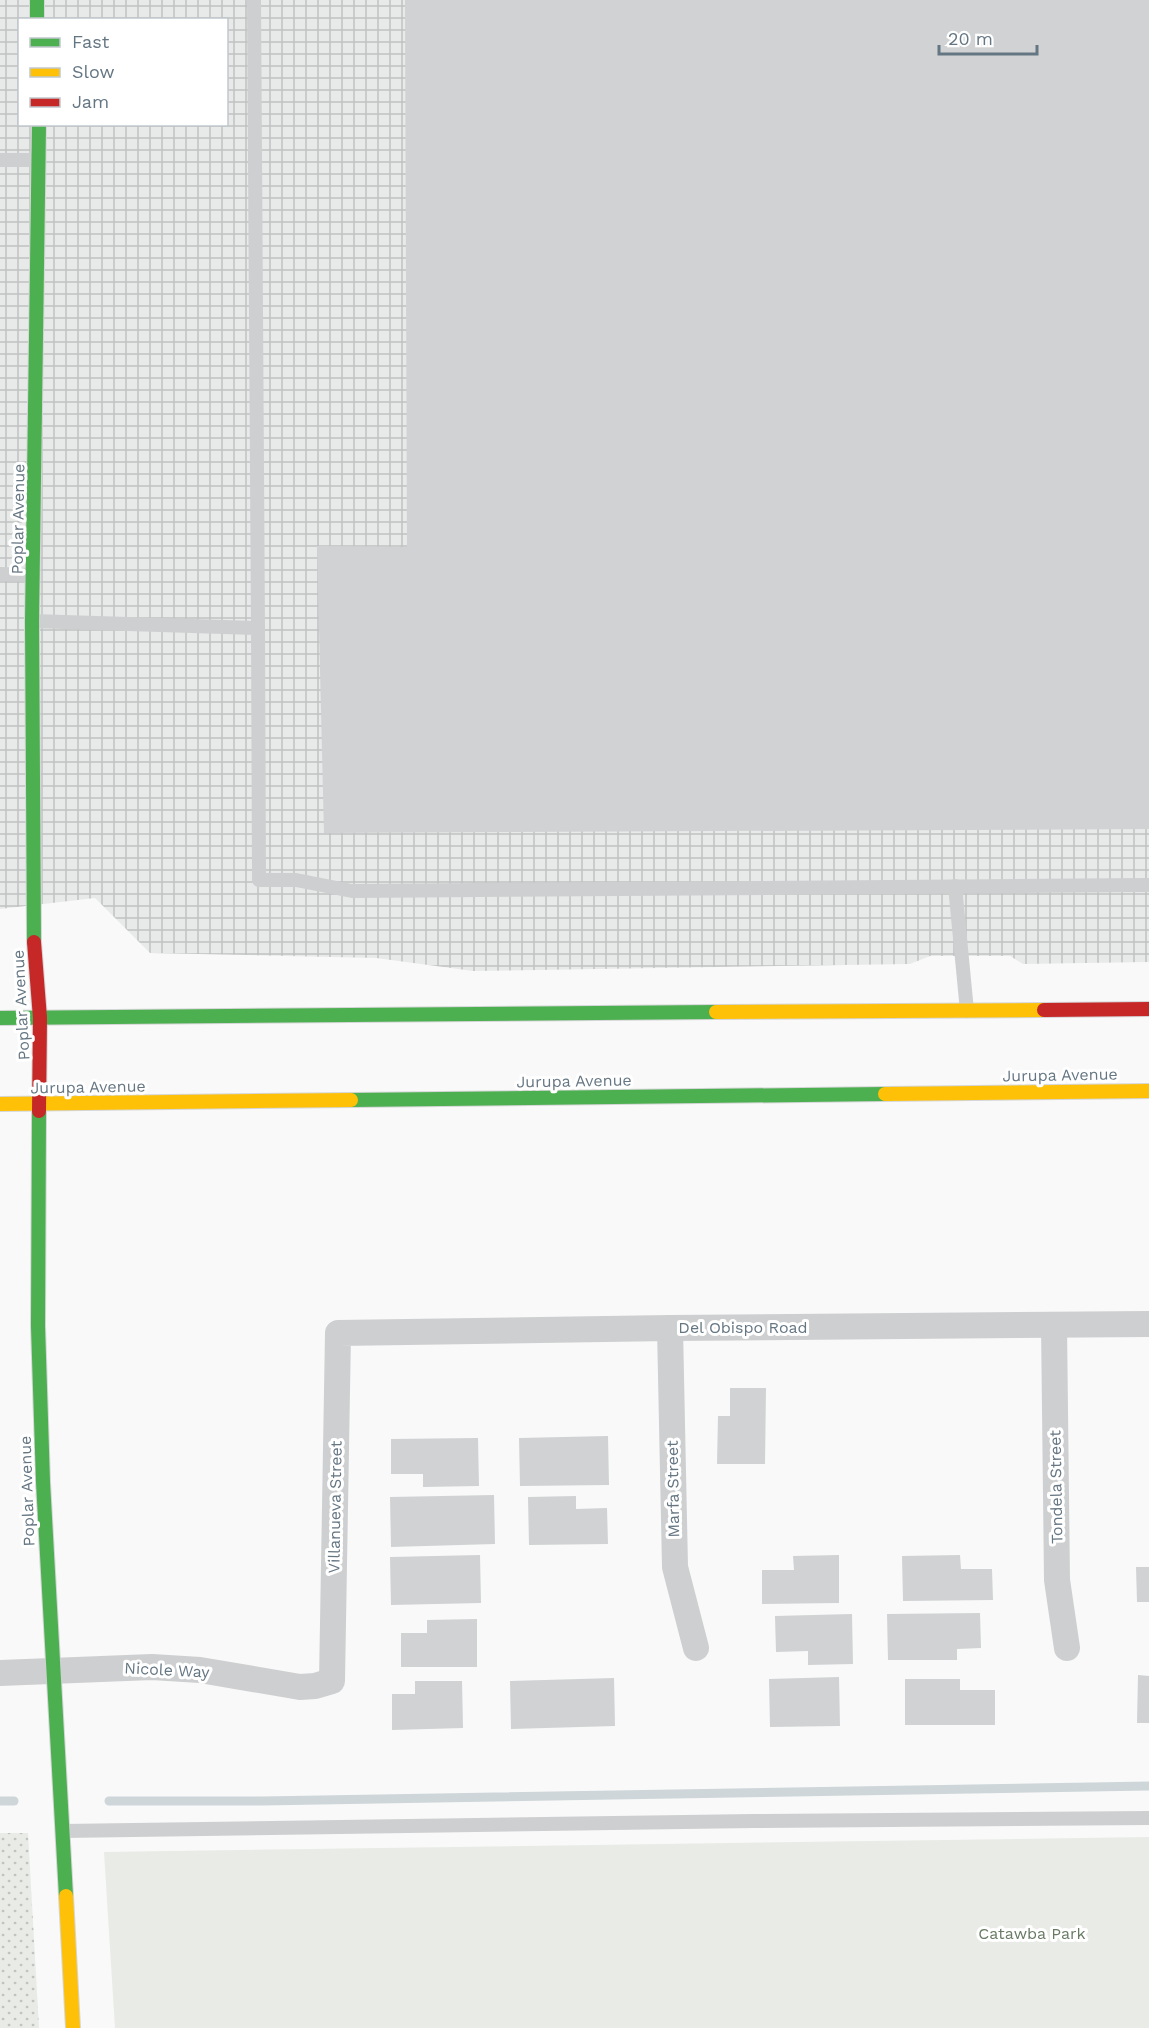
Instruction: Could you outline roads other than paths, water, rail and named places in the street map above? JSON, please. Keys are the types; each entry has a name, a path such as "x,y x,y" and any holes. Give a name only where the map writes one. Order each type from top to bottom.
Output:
{"main road":[{"path":"37,0 37,18"},
{"name":"Poplar Avenue","path":"39,126 32,621 34,943 40,1018 38,1326 43,1482 73,2028"},
{"path":"0,1018 1149,1009"},
{"name":"Jurupa Avenue","path":"0,1104 1149,1091"}],"street":[{"name":"Del Obispo Road","path":"338,1333 1149,1324"},
{"name":"Tondela Street","path":"1054,1325 1057,1580 1067,1648"},
{"name":"Marfa Street","path":"670,1328 675,1567 696,1648"},
{"name":"Villanueva Street","path":"332,1681 338,1333"},
{"name":"Nicole Way","path":"0,1673 164,1668 200,1671 300,1687 332,1681"}],"lane":[{"path":"254,0 258,880 297,880 352,891 1149,885"},
{"path":"0,160 39,160"},
{"path":"0,574 33,574"},
{"path":"32,621 258,628"},
{"path":"955,886 967,1011"},
{"path":"63,1831 1149,1818"}],"waterway":[{"path":"109,1801 262,1801 1149,1786"},
{"path":"0,1801 14,1801"}],"park label":[{"name":"Catawba Park","path":"1032,1933"}]}
